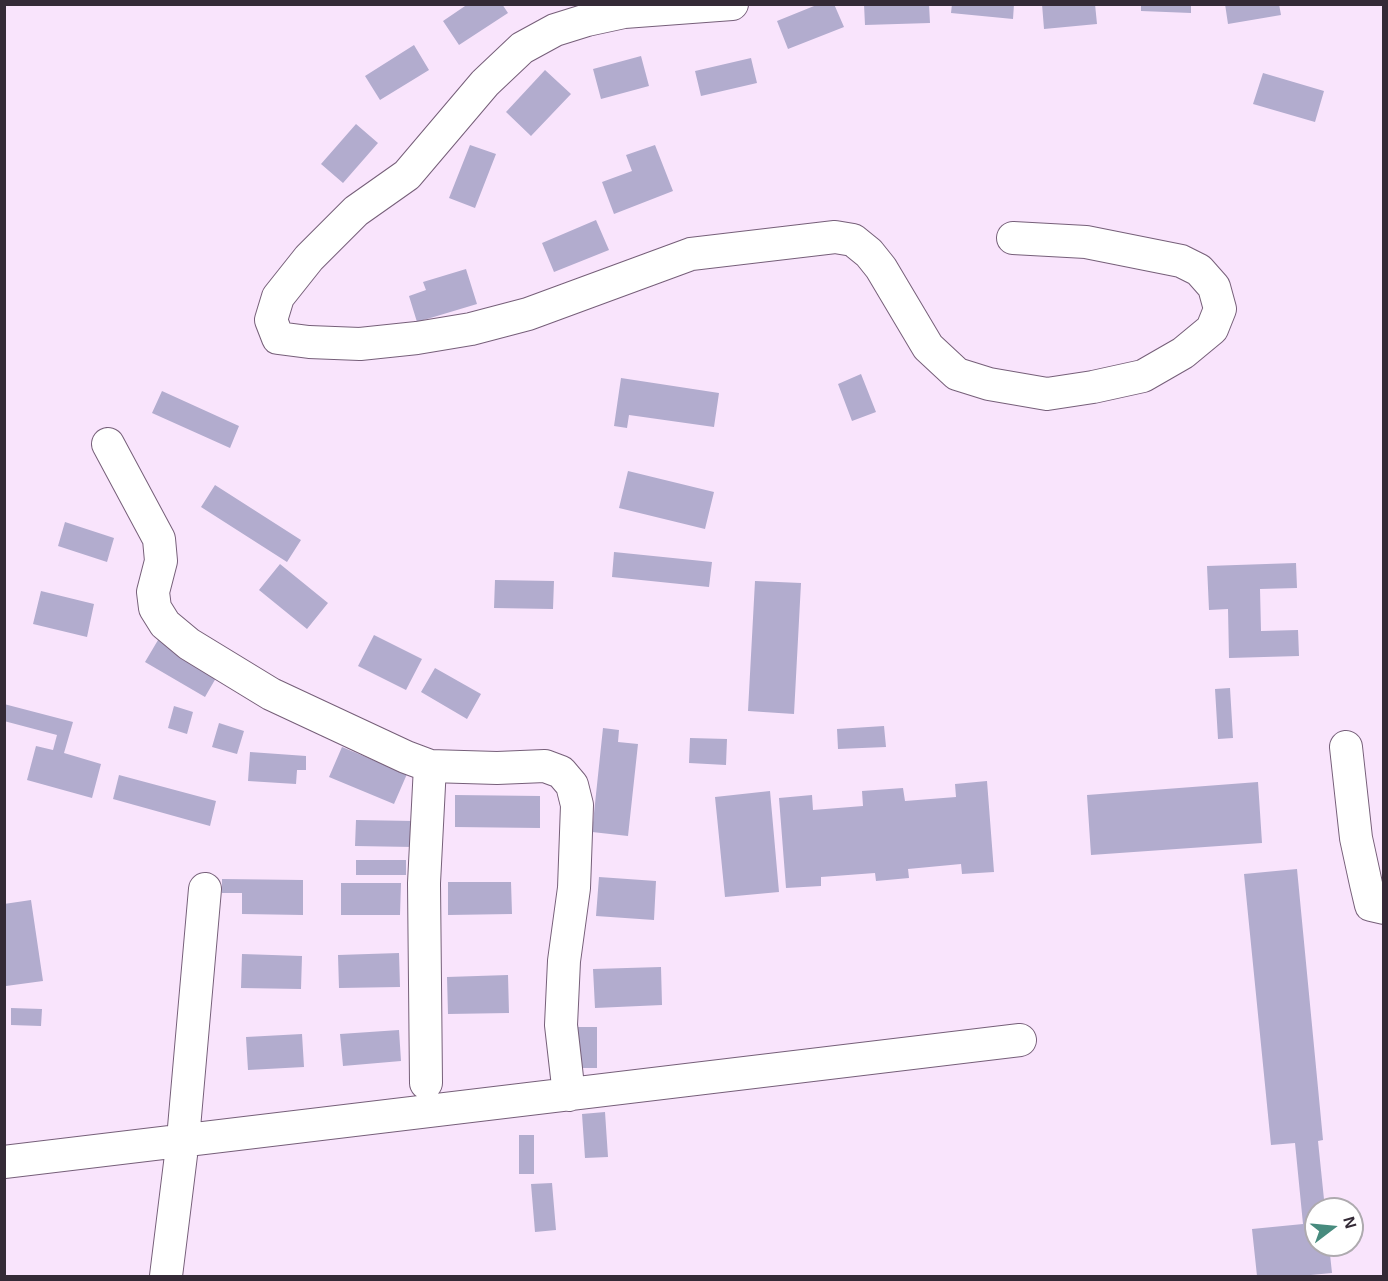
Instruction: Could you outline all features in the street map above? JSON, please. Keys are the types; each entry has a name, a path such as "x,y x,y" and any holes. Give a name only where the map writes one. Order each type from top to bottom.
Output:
{"street":[{"path":"732,4 624,12 555,30 522,48 485,83 407,175 356,211 309,258 278,297 271,320 278,338 360,344 471,329 528,314 691,254 835,237 853,240 881,268 928,347 957,374 989,384 1047,394 1143,376 1182,353 1212,329 1220,309 1214,287 1199,270 1181,261 1086,242 1013,238"},
{"path":"108,444 159,539 161,561 153,592 155,608 165,624 189,644 271,694 430,766 497,768 544,766 561,772 572,785 577,805 574,888 564,961 561,1025 569,1095"},
{"path":"1346,747 1356,838 1366,884 1371,905 1383,908"},
{"path":"426,1083 424,883 430,766"},
{"path":"166,1276 183,1140 205,889"},
{"path":"4,1162 1020,1040"}],"building":[{"path":"468,4 502,4 508,13 459,45 443,21"},
{"path":"819,4 834,4 844,27 788,49 777,21"},
{"path":"864,4 929,4 930,23 865,25"},
{"path":"952,4 1014,4 1013,19 951,13"},
{"path":"1042,4 1095,4 1097,24 1044,29"},
{"path":"1141,4 1191,4 1191,13 1141,11"},
{"path":"1225,4 1279,4 1281,15 1228,24"},
{"path":"414,45 429,70 380,100 365,76"},
{"path":"641,56 649,86 601,99 593,69"},
{"path":"751,58 757,83 701,96 695,71"},
{"path":"545,70 571,94 531,136 506,112"},
{"path":"1263,73 1324,91 1315,122 1253,104"},
{"path":"356,124 378,143 343,183 321,164"},
{"path":"470,145 496,154 475,208 449,198"},
{"path":"655,145 673,191 614,214 602,182 632,171 626,155"},
{"path":"596,220 609,250 554,272 542,243"},
{"path":"466,269 477,304 417,322 409,296 426,290 423,282"},
{"path":"861,374 876,412 852,421 838,384"},
{"path":"621,378 719,393 714,427 629,415 627,428 614,426"},
{"path":"162,391 239,426 230,448 152,413"},
{"path":"628,471 714,492 705,529 619,508"},
{"path":"215,485 301,540 287,562 201,507"},
{"path":"65,522 114,538 107,562 58,546"},
{"path":"614,552 712,562 709,587 612,577"},
{"path":"1296,563 1297,588 1260,589 1261,631 1298,630 1299,656 1229,658 1228,609 1209,610 1207,566"},
{"path":"280,564 328,603 307,629 259,590"},
{"path":"495,580 554,581 553,609 494,608"},
{"path":"755,581 801,583 794,714 748,711"},
{"path":"41,591 94,604 87,637 33,624"},
{"path":"161,635 220,671 205,697 145,662"},
{"path":"374,635 422,659 406,690 358,666"},
{"path":"435,668 481,694 467,719 421,692"},
{"path":"1230,688 1233,738 1218,739 1215,689"},
{"path":"4,704 73,722 64,753 101,764 92,798 27,780 36,746 53,750 57,735 4,721"},
{"path":"174,706 193,712 187,734 168,728"},
{"path":"219,723 244,731 237,754 212,747"},
{"path":"884,726 886,747 838,749 837,729"},
{"path":"603,728 619,730 618,742 638,744 628,836 592,832"},
{"path":"690,738 727,739 726,765 689,763"},
{"path":"342,747 407,774 394,804 329,777"},
{"path":"250,752 306,756 306,770 297,770 296,784 248,781"},
{"path":"119,775 216,801 210,826 113,799"},
{"path":"987,781 994,872 962,874 961,864 908,869 909,878 876,881 875,873 821,877 821,886 786,888 779,798 812,795 813,810 863,806 862,791 903,788 905,801 956,797 955,784"},
{"path":"1258,782 1262,843 1091,855 1087,795"},
{"path":"770,791 779,892 725,897 715,797"},
{"path":"455,795 540,796 540,828 455,827"},
{"path":"356,820 414,821 413,847 355,846"},
{"path":"356,860 406,860 406,875 356,875"},
{"path":"1297,869 1323,1140 1318,1141 1324,1197 1304,1197 1304,1257 1330,1257 1332,1273 1257,1276 1252,1229 1303,1224 1295,1143 1271,1145 1244,874"},
{"path":"599,877 656,881 654,920 596,916"},
{"path":"222,879 303,880 303,915 242,914 242,893 222,893"},
{"path":"448,882 511,882 512,914 448,915"},
{"path":"341,883 401,883 400,915 341,915"},
{"path":"31,900 43,981 6,986 4,904"},
{"path":"399,953 400,987 339,988 338,955"},
{"path":"242,954 302,956 301,989 241,988"},
{"path":"661,967 662,1005 595,1008 593,969"},
{"path":"508,975 509,1013 448,1014 447,977"},
{"path":"11,1008 42,1009 41,1026 11,1025"},
{"path":"575,1027 597,1027 597,1068 575,1068"},
{"path":"399,1030 401,1061 343,1066 340,1034"},
{"path":"302,1034 304,1067 248,1070 246,1037"},
{"path":"605,1112 608,1157 585,1158 582,1114"},
{"path":"519,1135 534,1135 534,1174 519,1174"},
{"path":"552,1183 556,1230 535,1232 531,1184"}]}
